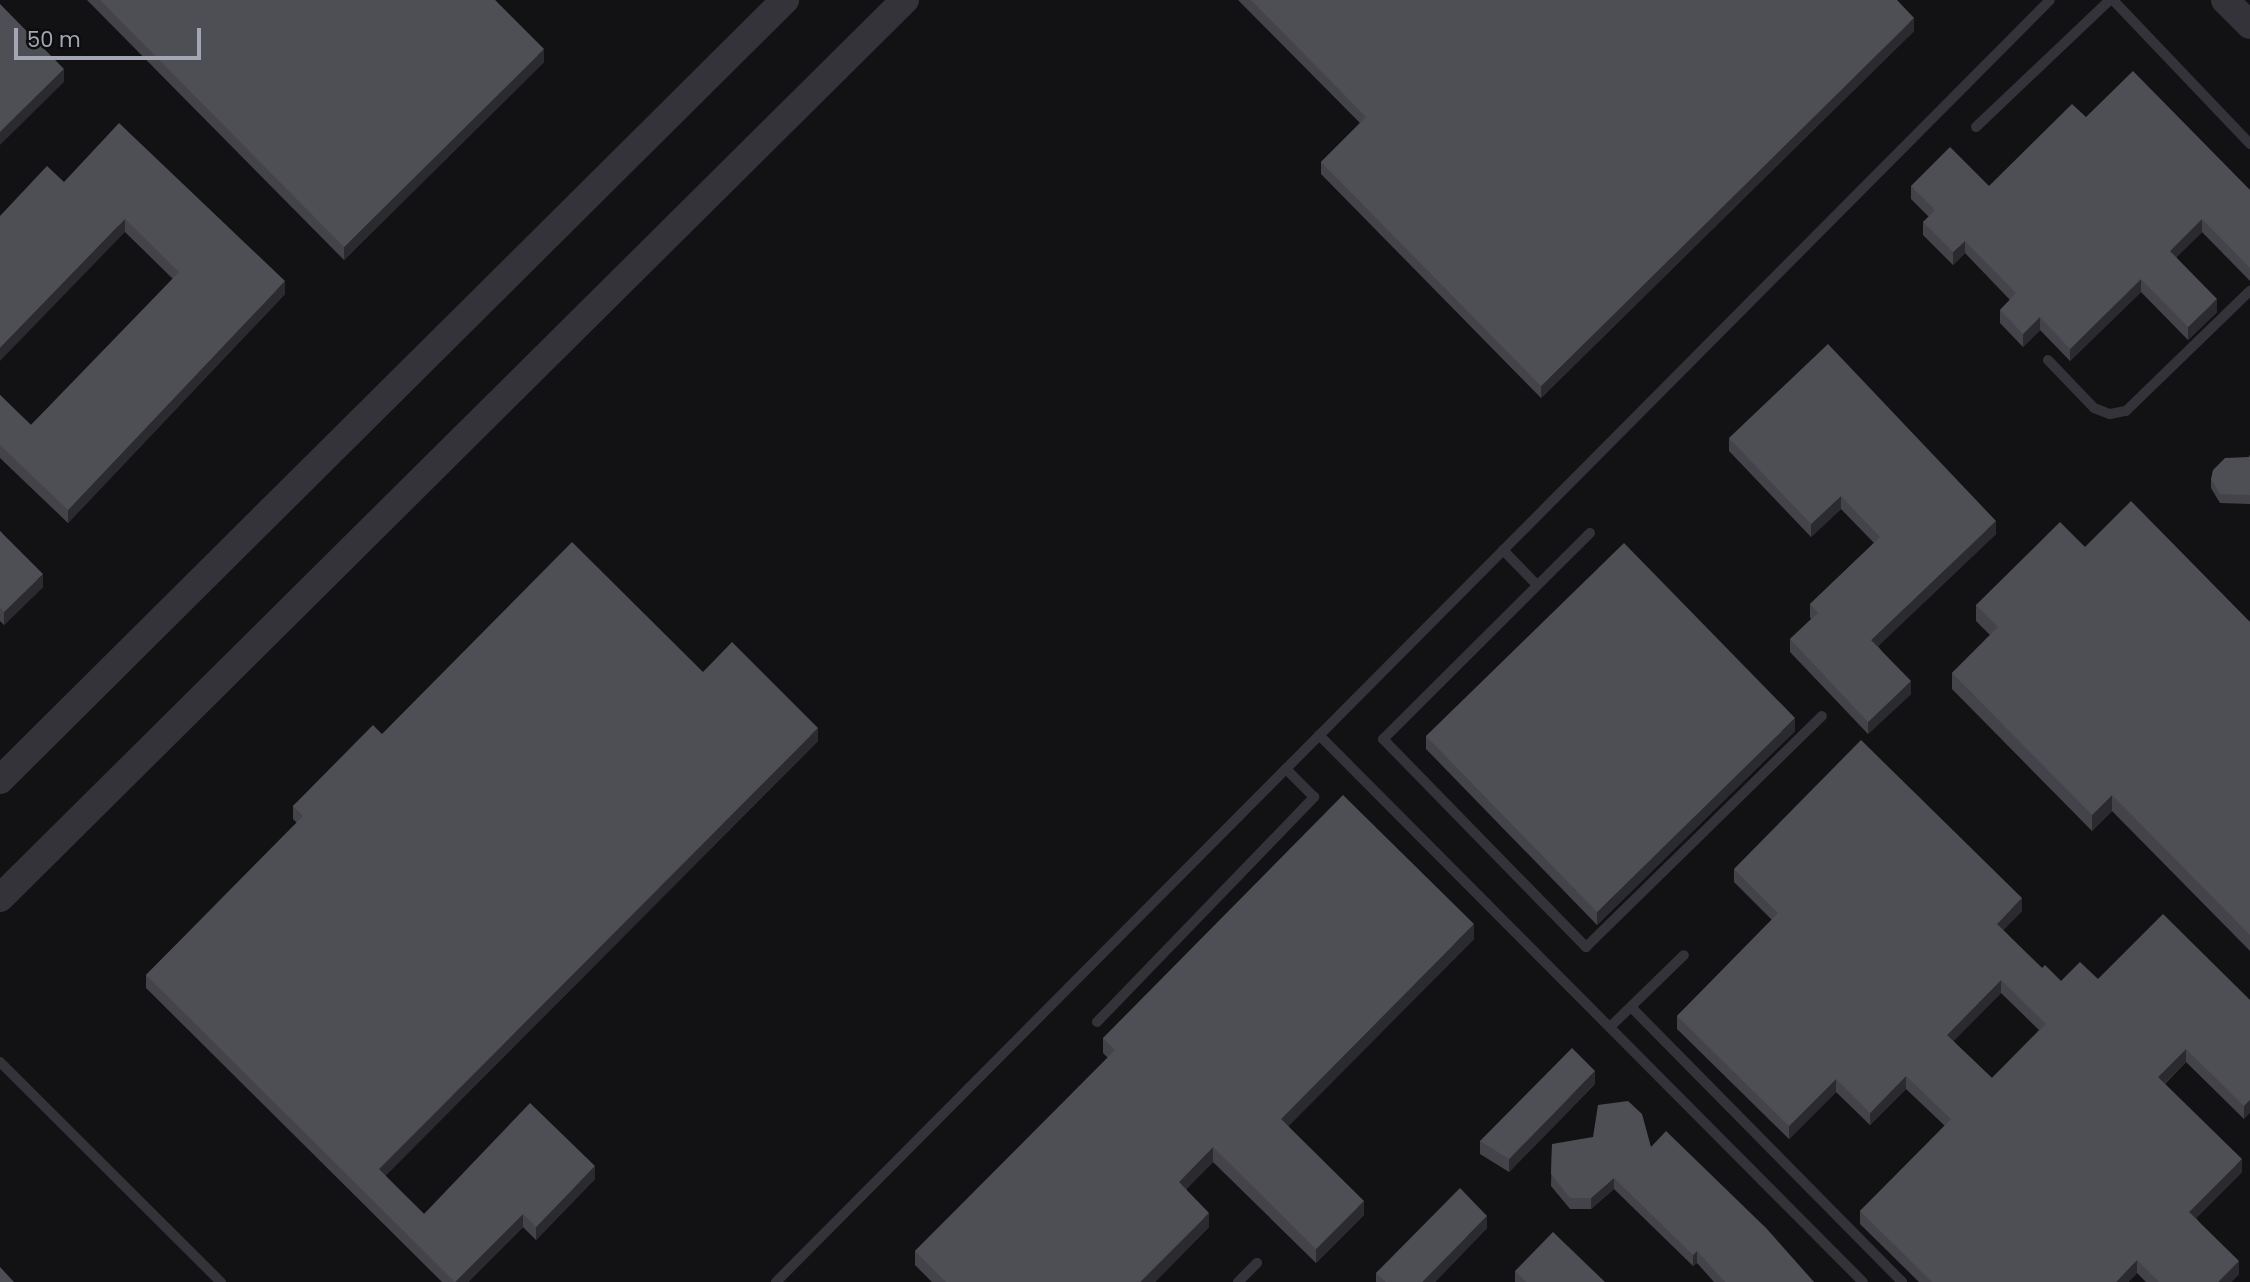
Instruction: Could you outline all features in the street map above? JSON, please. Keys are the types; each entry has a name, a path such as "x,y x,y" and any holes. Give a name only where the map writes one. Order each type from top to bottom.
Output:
{"street":[{"path":"0,780 785,0"},
{"path":"0,898 905,0"},
{"path":"2225,0 2250,25"}],"lane":[{"path":"776,1282 2050,0"},
{"path":"1976,127 2111,0 2250,144"},
{"path":"2048,360 2094,408 2110,414 2126,411 2250,291"},
{"path":"1590,533 1383,739 1586,947 1822,716"},
{"path":"1503,550 1537,585"},
{"path":"1319,735 1863,1282"},
{"path":"1097,1021 1314,797 1286,769"},
{"path":"1610,1027 1684,955"},
{"path":"1631,1007 1902,1282"},
{"path":"0,1062 221,1282"},
{"path":"1238,1282 1257,1263"}],"building":[{"path":"100,0 495,0 544,49 344,247"},
{"path":"1251,0 1897,0 1914,18 1541,386 1321,162 1366,117"},
{"path":"0,4 64,69 0,132"},
{"path":"2133,71 2250,190 2250,268 2202,219 2170,251 2217,299 2188,327 2141,279 2070,349 2040,317 2023,334 2000,310 2016,293 1965,241 1953,252 1923,222 1935,210 1911,186 1950,147 1989,186 2072,104 2086,117"},
{"path":"119,123 285,281 68,510 0,445 0,395 31,425 179,272 125,219 0,348 0,216 47,166 64,182"},
{"path":"1828,344 1996,521 1871,640 1911,681 1868,722 1790,639 1818,613 1810,604 1880,537 1841,496 1811,524 1729,438"},
{"path":"2250,455 2250,495 2220,494 2211,479 2213,470 2225,458"},
{"path":"2131,501 2250,622 2250,935 2112,795 2092,815 1952,673 1998,627 1976,605 2060,522 2085,547"},
{"path":"0,531 43,574 4,612 0,608"},
{"path":"572,542 703,672 732,642 818,728 379,1169 424,1214 530,1103 595,1166 536,1227 523,1214 455,1282 146,975 303,816 293,806 373,725 382,734"},
{"path":"1624,543 1795,718 1597,912 1426,736"},
{"path":"1861,740 2022,898 1997,924 2042,968 2045,965 2061,981 2080,962 2098,979 2163,914 2250,1000 2250,1100 2244,1106 2186,1049 2158,1077 2242,1159 2189,1212 2239,1261 2218,1282 2159,1282 2137,1260 2116,1282 1932,1282 1860,1211 1951,1119 1906,1076 1870,1113 1836,1079 1789,1126 1677,1016 1778,913 1734,869","holes":["2001,980 2046,1024 1992,1078 1947,1035"]},
{"path":"1343,795 1474,924 1281,1119 1364,1201 1316,1249 1213,1147 1179,1182 1209,1213 1140,1282 946,1282 915,1251 1115,1050 1103,1038"},
{"path":"1572,1048 1595,1071 1509,1159 1480,1141"},
{"path":"1628,1101 1642,1114 1651,1147 1666,1131 1767,1229 1814,1282 1725,1282 1697,1251 1693,1255 1614,1178 1591,1198 1570,1198 1551,1174 1552,1144 1593,1137 1598,1105"},
{"path":"1460,1188 1487,1216 1422,1282 1386,1282 1376,1273"},
{"path":"1553,1232 1605,1282 1526,1282 1515,1271"},
{"path":"0,1267 14,1282 0,1282"}]}
